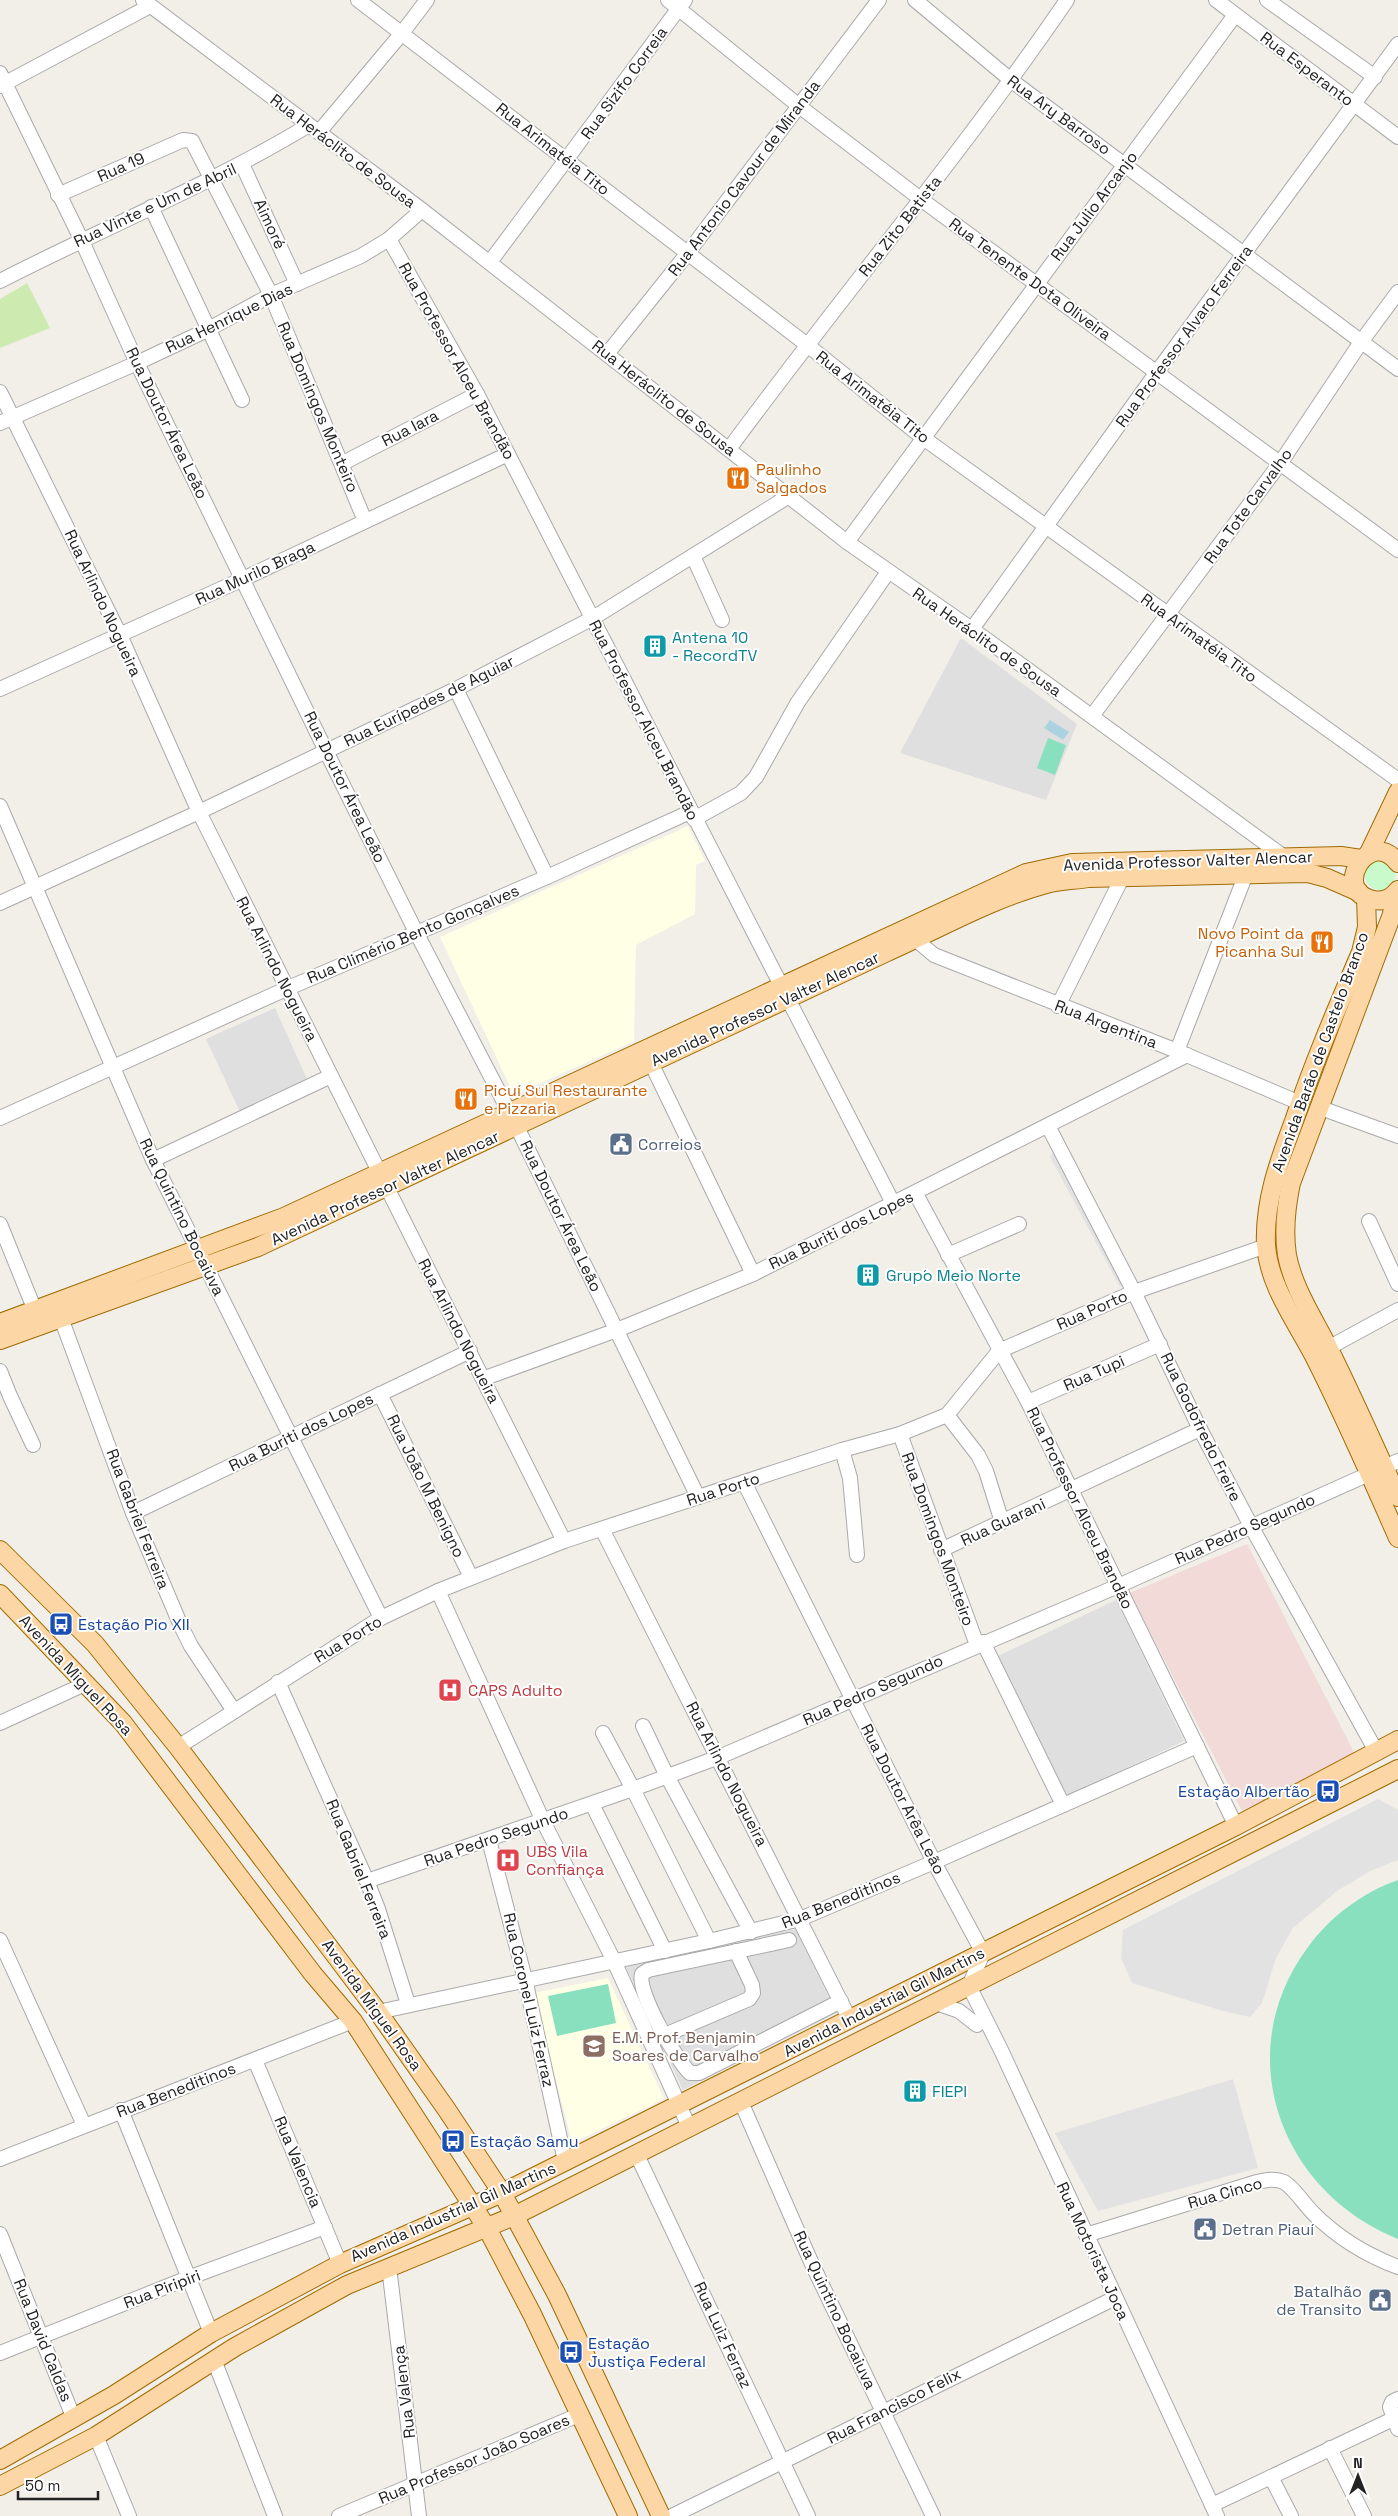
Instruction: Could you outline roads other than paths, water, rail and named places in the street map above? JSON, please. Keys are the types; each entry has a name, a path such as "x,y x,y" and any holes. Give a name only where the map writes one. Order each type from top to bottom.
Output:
{"main road":[{"path":"1364,857 1398,792"},
{"name":"Avenida Professor Valter Alencar","path":"0,1322 37,1318 61,1318 200,1258 284,1218 383,1180 912,933 1000,883 1050,866 1072,862 1364,857 1382,853 1390,855 1398,863"},
{"name":"Avenida Barão de Castelo Branco","path":"1364,857 1357,864 1354,878 1363,895 1367,927 1363,945 1300,1103 1273,1180 1268,1212 1266,1246 1284,1302 1321,1352 1398,1497"},
{"name":"Avenida Professor Valter Alencar","path":"912,933 1052,883 1123,876 1308,873 1326,878 1363,895"},
{"path":"1363,895 1380,901 1386,900 1398,891"},
{"name":"Avenida Barão de Castelo Branco","path":"1321,1352 1314,1322 1294,1277 1288,1256 1285,1233 1286,1211 1292,1183 1318,1107 1392,933 1398,891"},
{"name":"Avenida Professor Valter Alencar","path":"514,1120 651,1063 785,992"},
{"name":"Avenida Professor Valter Alencar","path":"0,1340 37,1318 200,1258"},
{"name":"Avenida Barão de Castelo Branco","path":"1384,1468 1398,1538"},
{"name":"Avenida Miguel Rosa","path":"0,1550 95,1644 178,1747 378,2012 447,2110 502,2193 557,2295 661,2516"},
{"name":"Avenida Miguel Rosa","path":"0,1594 87,1683 122,1723 313,1974 353,2021 487,2228 581,2414 628,2516"},
{"name":"Avenida Industrial Gil Martins","path":"0,2460 114,2395 211,2333 340,2264 502,2193 1236,1826 1398,1740"},
{"name":"Avenida Industrial Gil Martins","path":"0,2486 96,2436 214,2360 347,2285 514,2216 690,2129 1398,1769"},
{"path":"114,2395 128,2415"}],"street":[{"name":"Rua Arimatéia Tito","path":"358,0 806,344 922,437 1398,780"},
{"name":"Rua Vinte e Um de Abril","path":"0,281 81,240 213,179 314,129 402,33 427,0"},
{"name":"Rua Antonio Cavour de Miranda","path":"607,354 687,254 879,0"},
{"name":"Rua Ary Barroso","path":"915,0 1012,81 1244,252 1398,369"},
{"name":"Rua Zito Batista","path":"728,449 806,344 922,200 1012,81 1067,0"},
{"name":"Rua Esperanto","path":"1216,0 1398,137"},
{"path":"1267,0 1374,77"},
{"path":"2,81 146,3"},
{"name":"Rua Heráclito de Sousa","path":"146,3 490,262 847,542 972,629 1287,859"},
{"name":"Rua Tenente Dota Oliveira","path":"678,3 799,106 922,200 1281,462 1398,550"},
{"name":"Rua Sizifo Correia","path":"490,262 568,160 678,3"},
{"name":"Rua Julio Arcanjo","path":"847,542 922,437 1235,15"},
{"name":"Rua Professor Alvaro Ferreira","path":"972,629 1244,252 1398,44"},
{"name":"Rua Doutor Área Leão","path":"2,81 81,240 137,362 326,751 416,932 514,1120 698,1497"},
{"name":"Rua 19","path":"58,195 183,140"},
{"name":"Rua Domingos Monteiro","path":"183,140 192,141 196,146 271,295 343,463 365,521"},
{"name":"Aimoré","path":"242,164 297,284"},
{"path":"151,207 207,330 242,400"},
{"name":"Rua Henrique Dias","path":"0,423 207,330 271,295 361,256 389,239 422,210"},
{"name":"Rua Professor Alceu Brandão","path":"389,239 477,394 593,618 692,816 894,1204"},
{"name":"Rua Tote Carvalho","path":"1092,716 1281,462 1360,342 1398,292"},
{"name":"Rua Arlindo Nogueira","path":"0,392 120,635 199,812 564,1541"},
{"name":"Rua Iara","path":"343,463 477,394"},
{"name":"Rua Murilo Braga","path":"0,689 242,579 508,454"},
{"name":"Rua Eurípedes de Aguiar","path":"0,903 199,812 456,689 593,618 789,496"},
{"path":"693,556 722,620"},
{"name":"Rua Climério Bento Gonçalves","path":"0,1118 286,989 692,816 741,793 756,776 798,702 888,572"},
{"path":"456,689 547,877"},
{"name":"Rua Quintino Bocaiúva","path":"0,806 153,1160 200,1258 292,1436 381,1618"},
{"path":"1182,1053 1246,874"},
{"path":"1058,1006 1123,876"},
{"name":"Rua Argentina","path":"912,933 934,955 1058,1006 1182,1053 1300,1103"},
{"name":"Rua Buriti dos Lopes","path":"484,1378 617,1330 753,1274 916,1194 1048,1126 1182,1053"},
{"path":"651,1063 753,1274"},
{"path":"153,1160 330,1076"},
{"path":"1318,1107 1398,1136"},
{"name":"Rua Godofredo Freire","path":"1048,1126 1134,1292 1200,1429 1251,1526 1376,1751"},
{"name":"Rua Professor Alceu Brandão","path":"916,1194 1028,1402 1236,1826"},
{"path":"1369,1221 1398,1284"},
{"path":"0,1224 37,1318"},
{"path":"948,1255 1019,1224"},
{"name":"Rua Porto","path":"178,1747 381,1618 438,1590 564,1541 842,1450 900,1434 947,1415 999,1351 1134,1292 1266,1246"},
{"path":"1321,1352 1398,1310"},
{"name":"Rua Gabriel Ferreira","path":"61,1318 134,1513 181,1626 191,1646 234,1711"},
{"name":"Rua Tupi","path":"1028,1402 1160,1344"},
{"name":"Rua Buriti dos Lopes","path":"134,1513 470,1351"},
{"path":"0,1371 18,1415 34,1445"},
{"name":"Rua João M Benigno","path":"380,1394 471,1577"},
{"path":"947,1415 978,1456 986,1471 1002,1522"},
{"name":"Rua Guarani","path":"942,1550 1200,1429"},
{"name":"Rua Domingos Monteiro","path":"900,1434 942,1550 980,1643 1063,1805"},
{"path":"842,1450 850,1478 857,1555"},
{"name":"Rua Pedro Segundo","path":"367,1881 592,1804 719,1757 980,1643 1118,1586 1384,1468"},
{"name":"Rua Doutor Arêa Leão","path":"744,1482 934,1862 983,1953"},
{"name":"Rua Arlindo Nogueira","path":"602,1529 719,1757 850,2020"},
{"path":"438,1590 543,1821 614,1961 690,2129"},
{"name":"Rua Gabriel Ferreira","path":"278,1682 367,1881 378,1909 408,2004"},
{"path":"0,1723 87,1683"},
{"path":"643,1726 667,1776 751,1932"},
{"path":"603,1733 634,1789 709,1941"},
{"name":"Rua Beneditinos","path":"378,2012 526,1979 666,1951 800,1919 1197,1746"},
{"path":"592,1804 666,1951"},
{"name":"Rua Coronel Luiz Ferraz","path":"489,1840 526,1979 565,2161"},
{"path":"0,1940 84,2125"},
{"path":"789,1940 648,1970 642,1974 642,1986 665,2036 685,2069 690,2073 699,2073 841,2001"},
{"path":"665,2036 749,1998 754,1993 736,1951"},
{"path":"970,1986 983,1953"},
{"name":"Rua Motorista Joca","path":"970,1986 1215,2510"},
{"path":"936,2003 959,2012 977,2025"},
{"name":"Rua Beneditinos","path":"0,2159 121,2110 353,2021"},
{"name":"Rua Valencia","path":"255,2060 340,2264"},
{"name":"Rua Quintino Bocaiuva","path":"741,2102 812,2264 933,2516"},
{"path":"121,2110 211,2333"},
{"name":"Rua Luiz Ferraz","path":"637,2155 808,2516"},
{"name":"Rua Cinco","path":"1086,2235 1257,2182 1274,2180 1285,2183 1314,2214 1346,2240 1398,2267"},
{"name":"Rua Piripiri","path":"0,2354 188,2278 325,2227"},
{"name":"Rua David Caldas","path":"0,2234 74,2419"},
{"name":"Rua Valença","path":"389,2267 419,2516"},
{"name":"Rua Francisco Felix","path":"672,2516 1115,2298"},
{"path":"214,2360 275,2516"},
{"path":"1215,2510 1272,2476 1330,2448 1396,2424 1390,2407 1396,2399"},
{"name":"Rua Professor João Soares","path":"339,2516 581,2414"},
{"path":"96,2436 129,2516"},
{"path":"1330,2448 1364,2516"},
{"path":"1272,2476 1291,2516"}],"water":[{"path":"1050,720 1069,732 1063,740 1044,728"}],"place":[{"name":"Paulinho Salgados","path":"738,478"},
{"name":"Antena 10 - RecordTV","path":"655,646"},
{"name":"Novo Point da Picanha Sul","path":"1322,942"},
{"name":"Picuí Sul Restaurante e Pizzaria","path":"466,1099"},
{"name":"Correios","path":"621,1144"},
{"name":"Gruṕo Meio Norte","path":"868,1275"},
{"name":"Estação Pio XII","path":"61,1624"},
{"name":"CAPS Adulto","path":"450,1690"},
{"name":"Estação Albertão","path":"1328,1791"},
{"name":"UBS Vila Confiança","path":"508,1860"},
{"name":"E.M. Prof. Benjamin Soares de Carvalho","path":"594,2046"},
{"name":"FIEPI","path":"915,2091"},
{"name":"Estação Samu","path":"453,2141"},
{"name":"Detran Piauí","path":"1205,2229"},
{"name":"Batalhão de Transito","path":"1380,2300"},
{"name":"Estação Justiça Federal","path":"571,2352"}]}
